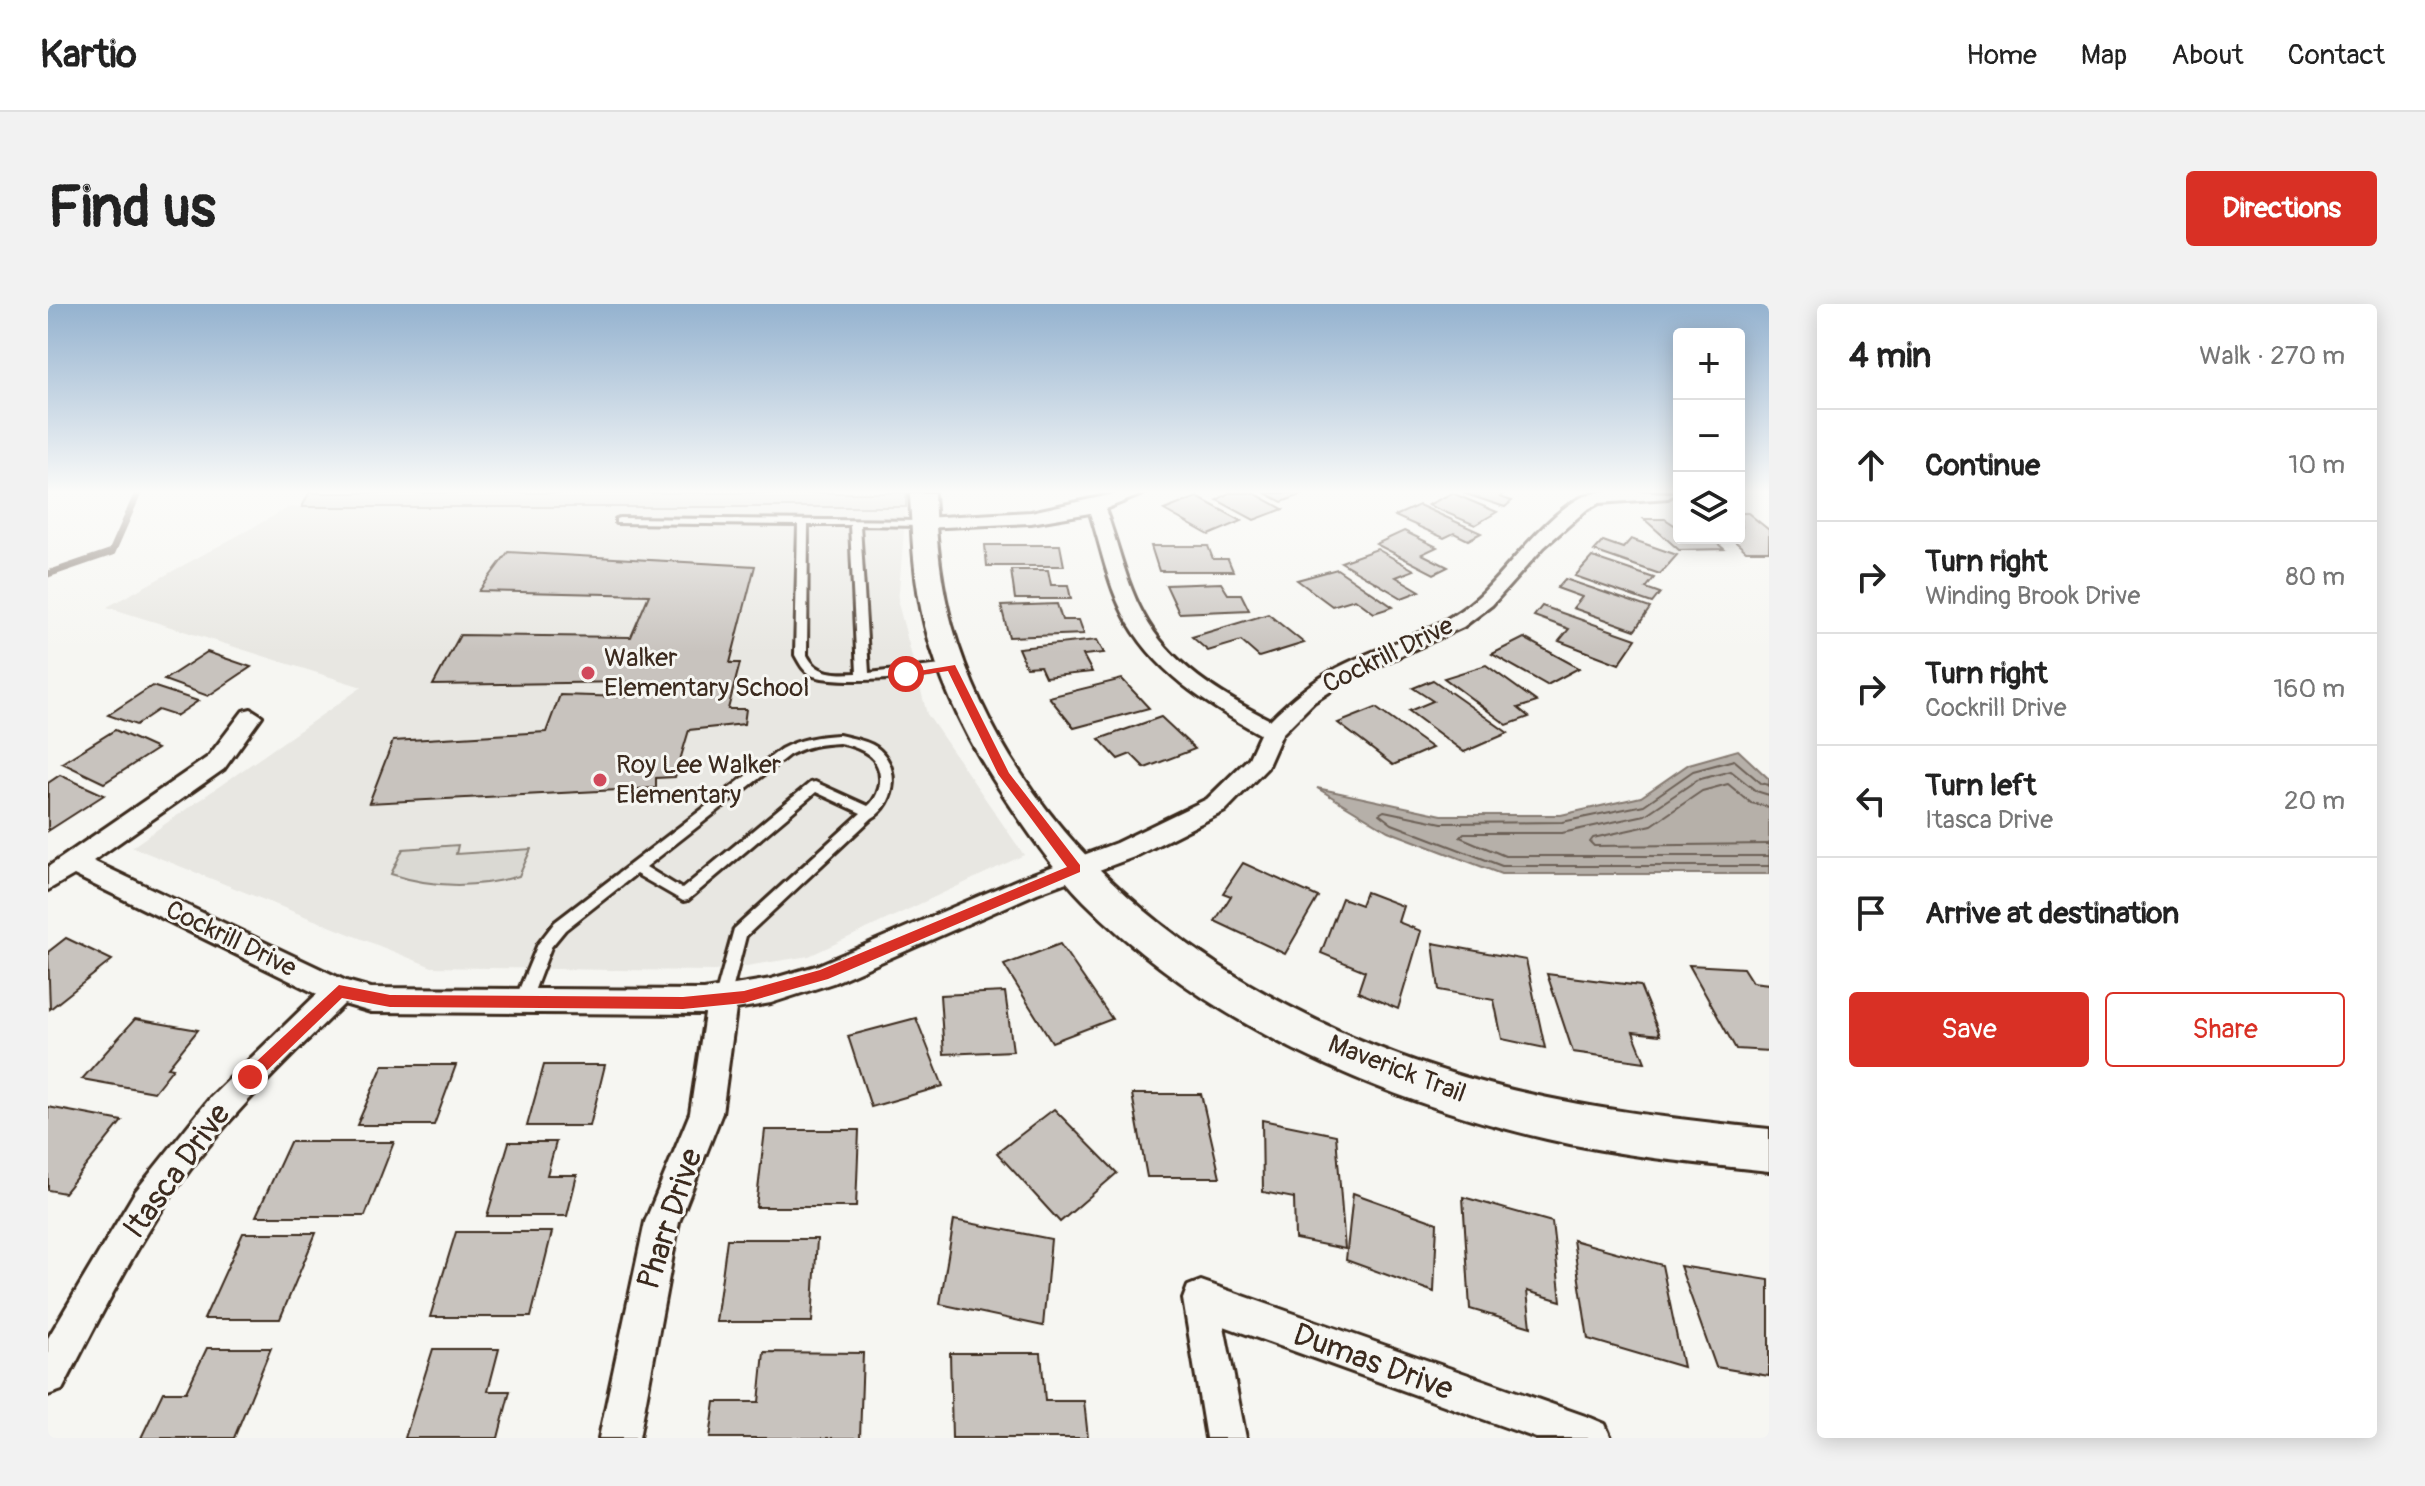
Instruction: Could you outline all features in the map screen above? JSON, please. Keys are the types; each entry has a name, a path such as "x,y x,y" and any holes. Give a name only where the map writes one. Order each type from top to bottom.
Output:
{"street":[{"name":"Maverick Trail","path":"925,546 929,595 951,667 1004,774 1075,869 1145,934 1221,987 1308,1035 1426,1083 1545,1118 1627,1133 1769,1150"},
{"path":"1110,546 1133,614 1155,644 1192,683 1224,705 1272,731"},
{"name":"Cockrill Drive","path":"73,863 339,991 390,1001 722,1001 771,991 823,975 1125,850 1216,805 1259,762 1272,731 1306,697 1344,673 1456,623 1485,601 1535,546"},
{"path":"48,880 216,763 251,716"},
{"name":"Itasca Drive","path":"48,1376 119,1250 183,1153 227,1101 339,991"},
{"name":"Pharr Drive","path":"619,1438 659,1235 706,1113 714,1075 722,1001"},
{"name":"Dumas Drive","path":"1226,1438 1201,1299 1591,1438"}],"lane":[{"path":"803,546 801,655 807,667 821,674 906,674 951,667"},
{"path":"856,546 863,674"},
{"path":"522,1002 545,944 571,917 785,752 795,745 816,740 850,742 872,750 889,768 890,783 883,800 739,933 722,1001"},
{"path":"635,867 683,896 815,786 872,813"}],"shaded area":[{"name":"Roy Lee Walker Elementary","path":"219,546 903,546 898,603 927,714 1024,855 809,956 715,971 432,967 132,847 362,687 107,607"},
{"path":"458,845 456,854 531,849 519,876 503,880 455,885 423,882 391,874 403,849"}],"water":[{"path":"1738,750 1769,779 1769,874 1501,874 1388,831 1317,788 1442,815 1561,815 1641,797 1689,764"}],"building":[{"path":"985,546 1060,546 1064,566 987,566"},
{"path":"1151,546 1208,546 1213,559 1228,559 1233,571 1159,571"},
{"path":"1380,546 1437,547 1422,554 1448,567 1434,574"},
{"path":"1599,546 1651,546 1677,555 1660,574 1594,551"},
{"path":"1674,546 1720,546 1724,549 1679,550"},
{"path":"1740,546 1769,546 1769,551 1746,551"},
{"path":"1377,549 1414,570 1396,577 1420,591 1402,598 1341,562"},
{"name":"Walker Elementary School","path":"508,552 755,566 730,663 740,663 728,709 746,709 744,724 689,730 675,777 656,778 656,788 369,803 393,741 546,732 560,695 626,697 628,682 433,685 460,635 631,637 649,595 479,591"},
{"path":"1592,557 1654,578 1646,588 1660,593 1652,603 1575,576"},
{"path":"1337,569 1393,607 1374,613 1355,599 1332,606 1297,580"},
{"path":"1011,570 1048,570 1051,585 1068,585 1071,599 1015,599"},
{"path":"1565,579 1650,608 1635,630 1573,608 1582,597 1557,588"},
{"path":"1221,583 1228,594 1241,594 1249,610 1179,613 1166,585"},
{"path":"1057,604 1062,620 1079,620 1084,634 1009,637 1001,606"},
{"path":"1542,606 1636,639 1619,664 1559,641 1569,629 1534,616"},
{"path":"1268,614 1304,643 1259,657 1241,641 1208,651 1192,637"},
{"path":"1524,638 1579,668 1547,685 1492,654"},
{"path":"1097,640 1104,653 1083,655 1092,672 1045,677 1040,666 1026,667 1018,648"},
{"path":"207,652 251,667 208,696 164,680"},
{"path":"1486,665 1537,702 1518,708 1529,717 1507,725 1444,678"},
{"path":"1122,679 1149,708 1074,728 1049,697"},
{"path":"1433,680 1508,733 1464,752 1409,711 1433,701 1413,688"},
{"path":"152,686 198,701 176,716 158,710 136,725 108,715"},
{"path":"1376,708 1432,748 1393,765 1338,723"},
{"path":"1161,717 1195,749 1145,768 1131,754 1118,759 1099,739"},
{"path":"115,730 157,749 104,783 62,763"},
{"path":"60,775 104,795 48,831 48,783"},
{"path":"1243,863 1318,897 1285,954 1215,921 1231,896 1223,893"},
{"path":"1366,892 1403,906 1398,922 1421,931 1398,1009 1358,992 1365,971 1321,953 1342,898 1361,905"},
{"path":"66,938 112,960 50,1009 48,952"},
{"path":"1433,943 1526,960 1545,1048 1502,1039 1494,1000 1439,990"},
{"path":"1060,944 1112,1019 1052,1042 1004,965"},
{"path":"1689,965 1743,968 1752,982 1769,984 1769,1051 1736,1049"},
{"path":"1547,974 1640,986 1660,1035 1633,1032 1645,1062 1573,1052"},
{"path":"1005,992 1013,1051 944,1054 940,995"},
{"path":"916,1018 943,1086 871,1107 848,1036"},
{"path":"135,1019 198,1030 168,1067 173,1068 154,1092 82,1079"},
{"path":"383,1065 456,1065 434,1125 357,1125"},
{"path":"544,1065 605,1065 590,1126 527,1126"},
{"path":"1132,1094 1201,1094 1220,1177 1147,1177"},
{"path":"48,1107 122,1121 64,1193 48,1190"},
{"path":"1054,1109 1117,1173 1060,1222 997,1153"},
{"path":"1262,1120 1336,1135 1345,1249 1295,1239 1294,1198 1263,1192"},
{"path":"765,1130 859,1130 856,1207 756,1207"},
{"path":"290,1142 394,1142 365,1216 256,1216"},
{"path":"509,1142 556,1142 547,1175 577,1175 567,1216 487,1216"},
{"path":"1353,1193 1437,1223 1434,1292 1346,1260"},
{"path":"1463,1197 1552,1222 1561,1301 1527,1291 1531,1327 1470,1309"},
{"path":"954,1220 1051,1239 1043,1326 940,1304"},
{"path":"456,1232 552,1232 531,1317 430,1317"},
{"path":"243,1233 316,1233 280,1319 204,1319"},
{"path":"727,1239 817,1239 812,1322 716,1322"},
{"path":"1573,1240 1662,1265 1683,1367 1588,1339"},
{"path":"1680,1266 1769,1280 1769,1376 1716,1367"},
{"path":"207,1348 271,1348 234,1438 141,1438 163,1392 186,1392"},
{"path":"433,1349 499,1349 488,1391 510,1391 498,1438 405,1438"},
{"path":"764,1352 863,1353 860,1438 710,1438 715,1402 759,1402"},
{"path":"950,1353 1041,1353 1045,1401 1084,1401 1088,1438 952,1438"}],"waterway":[{"path":"48,574 112,552 115,546"}],"place":[{"name":"Walker Elementary School","path":"588,673"},
{"name":"Roy Lee Walker Elementary","path":"600,780"}],"route":[{"path":"250,1077 339,991 371,1000 390,1001 683,1003 744,997 823,975 1028,886 1075,869 1004,774 951,667 906,674"}]}
